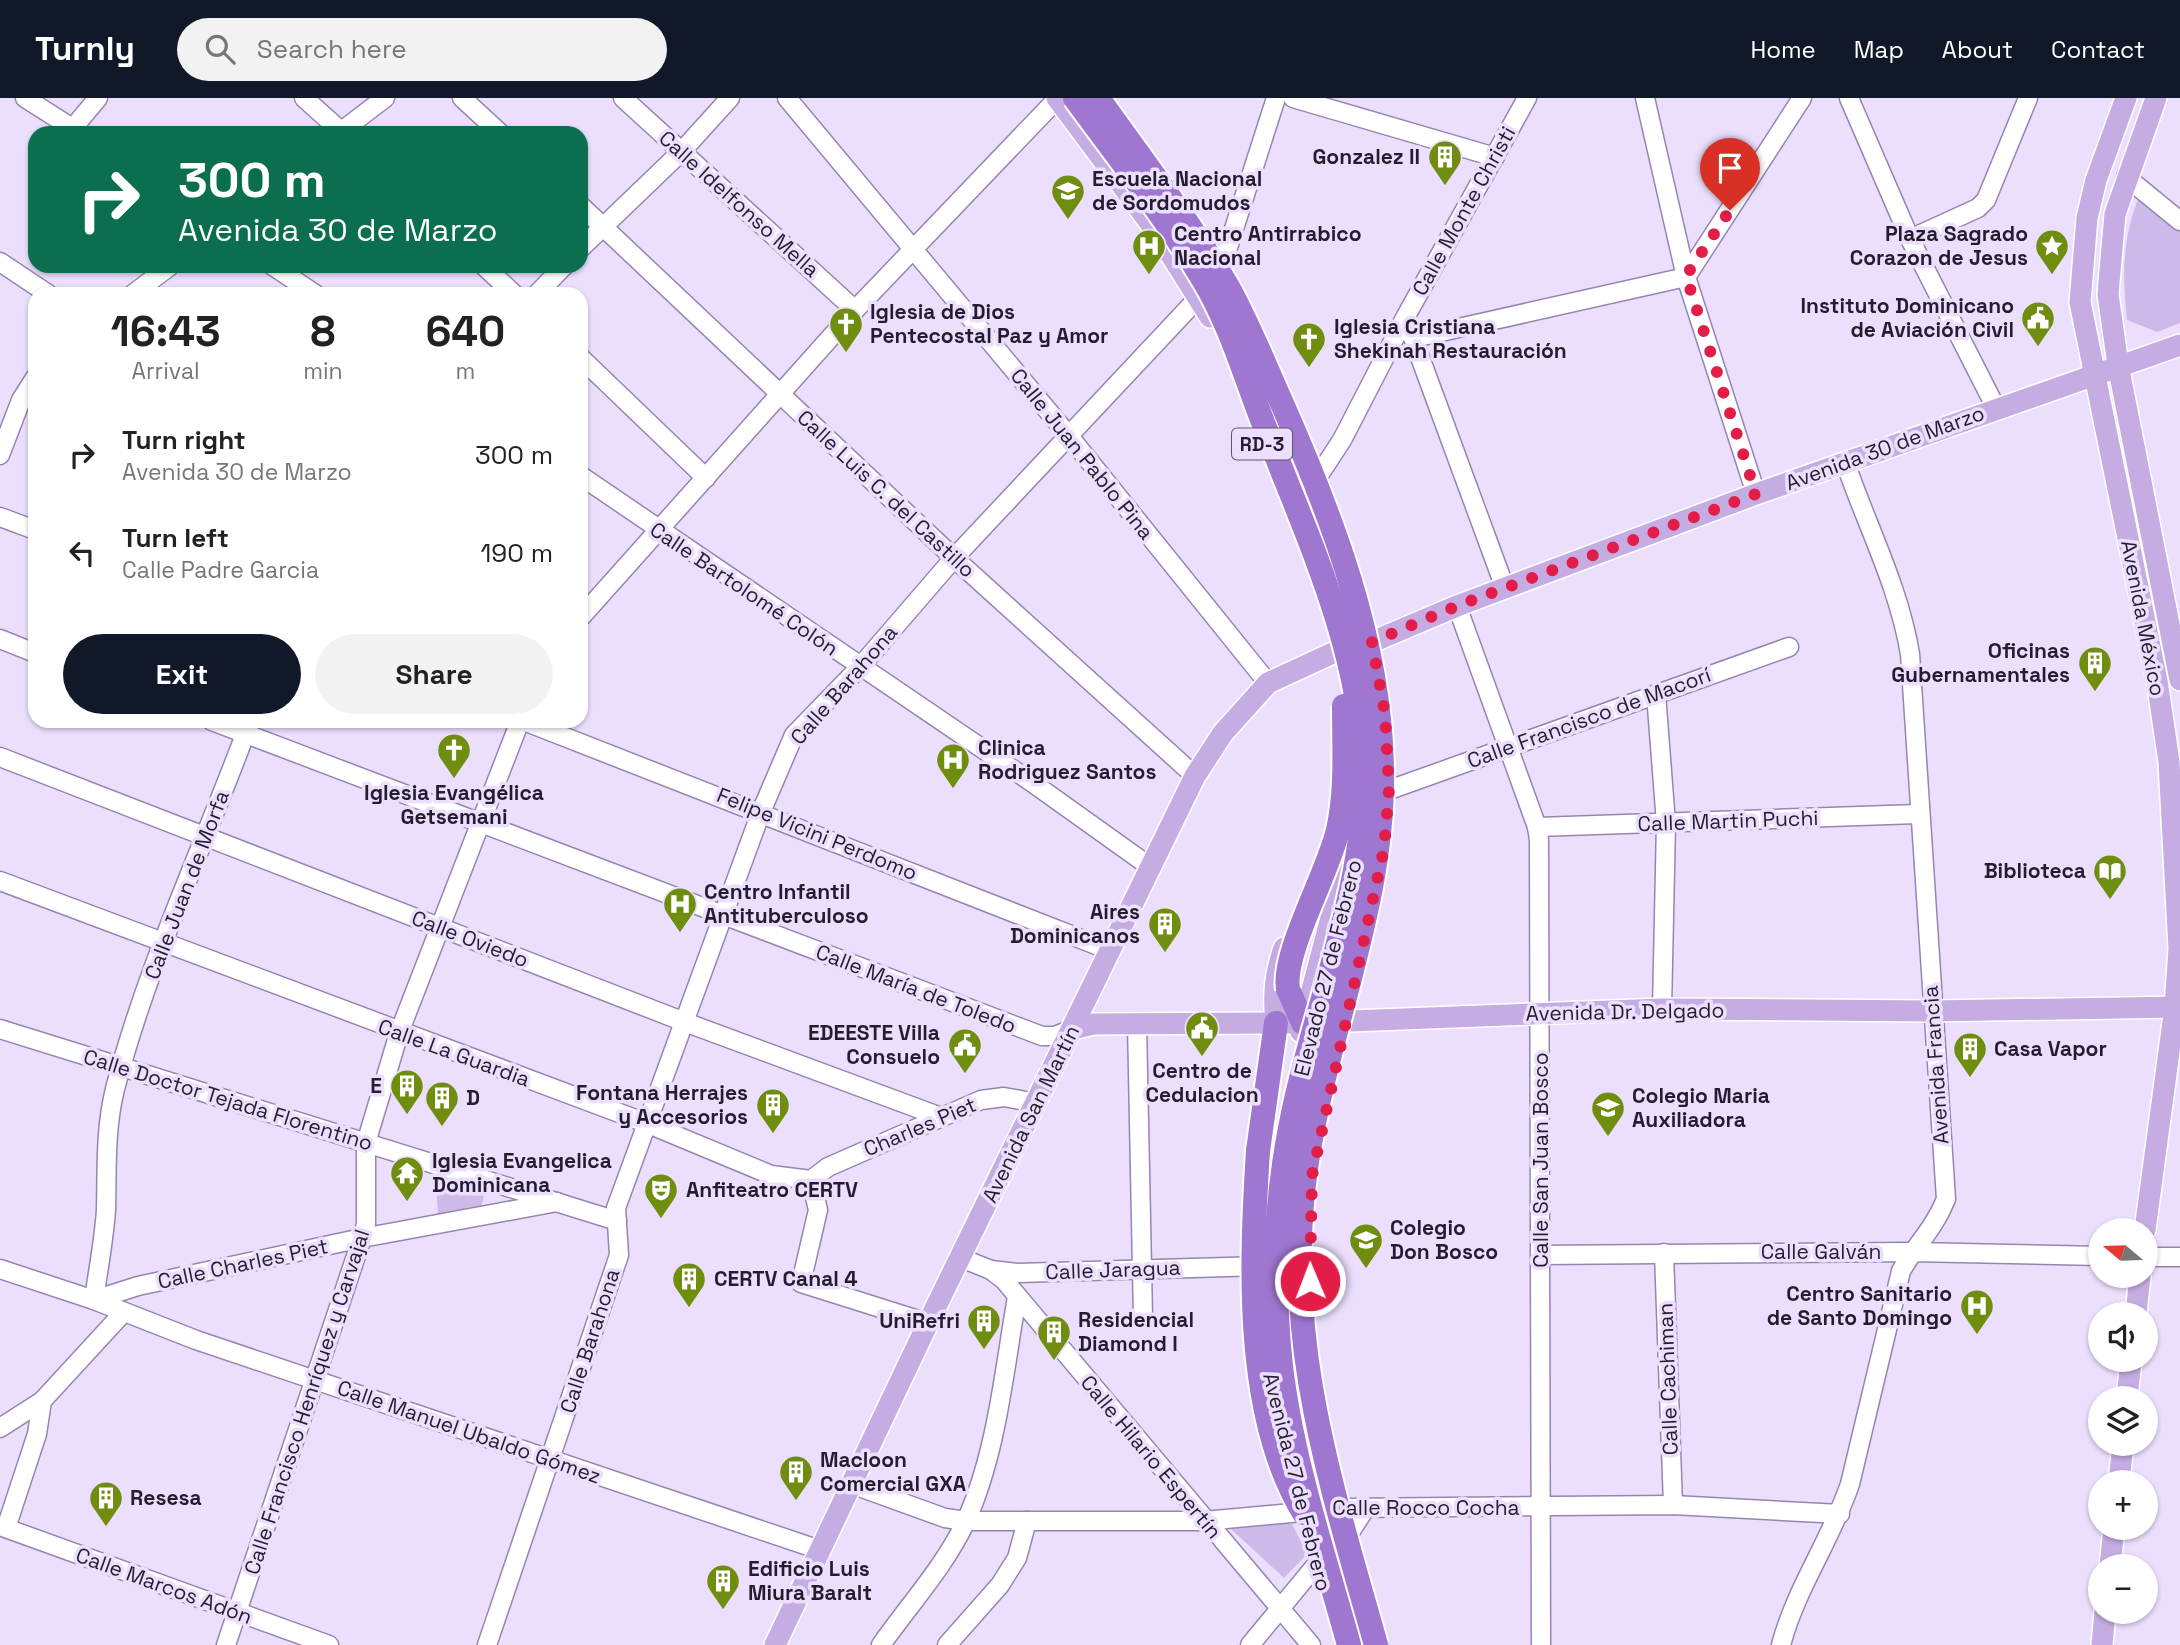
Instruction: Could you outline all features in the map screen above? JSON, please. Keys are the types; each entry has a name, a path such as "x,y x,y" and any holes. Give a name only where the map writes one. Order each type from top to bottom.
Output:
{"highway":[{"name":"Elevado 27 de Febrero","path":"1074,98 1204,281 1226,328 1325,584 1353,649 1364,769 1362,817 1344,914 1305,1054 1286,1146 1279,1211 1278,1318 1281,1367 1290,1421 1349,1645"},
{"name":"Elevado 27 de Febrero","path":"1098,98 1193,233 1246,323 1311,468 1364,630 1369,657 1382,769 1378,839 1363,922 1314,1118 1300,1215 1299,1285 1308,1382 1317,1426 1376,1645"},
{"path":"1303,1023 1288,989 1288,962 1328,867 1338,828 1345,764 1343,681 1353,649"},
{"path":"1276,1023 1258,1151 1254,1214 1254,1331 1258,1366 1290,1489 1319,1537"}],"main road":[{"name":"Avenida 27 de Febrero","path":"1057,98 1156,231 1199,297 1219,334 1353,649 1385,714 1389,790 1384,849 1312,1176 1309,1258 1313,1348 1322,1419 1356,1508 1352,1529 1383,1645"},
{"name":"Avenida 27 de Febrero","path":"1109,98 1223,263 1321,472 1353,649 1353,782 1338,891 1303,1023 1274,1162 1267,1266 1268,1366 1281,1432 1338,1645"},
{"name":"Avenida México","path":"2126,98 2096,180 2082,252 2080,302 2157,681 2169,762 2179,948 2178,1007 2148,1218"},
{"name":"Avenida México","path":"2156,98 2115,214 2109,256 2108,294 2118,365 2180,680"},
{"name":"Avenida 30 de Marzo","path":"1353,649 1457,606 1756,494 2180,345"},
{"name":"Avenida San Martín","path":"775,1645 928,1322 1195,776 1223,733 1268,683 1353,649"},
{"path":"1276,1023 1273,995 1276,970 1316,881 1353,782"},
{"name":"Avenida Dr. Delgado","path":"1072,1029 1094,1024 1303,1023 1662,1009 1932,1011 2178,1007"},
{"path":"2102,1645 2104,1624"}],"street":[{"path":"25,98 68,126"},
{"path":"79,126 98,98"},
{"path":"304,98 334,126"},
{"path":"349,126 385,98"},
{"path":"462,98 492,126"},
{"name":"Calle Idelfonso Mella","path":"623,98 855,310"},
{"path":"588,240 682,151 730,98"},
{"name":"Calle Juan Pablo Pina","path":"787,98 1069,436 1268,683"},
{"path":"588,609 656,529 706,478 855,310 1057,98"},
{"name":"Calle Barahona","path":"487,1645 619,1255 616,1208 682,1021 761,811 794,735 860,667 954,558 1199,297 1223,263 1276,98"},
{"path":"1293,98 1494,157"},
{"name":"Calle Monte Christi","path":"1321,472 1342,440 1406,316 1527,98"},
{"path":"1645,98 1686,276 1756,494"},
{"path":"1414,338 1686,276 1802,98"},
{"path":"1849,98 1910,239 1996,408"},
{"path":"1910,239 1978,208 1986,200 2028,98"},
{"path":"2126,177 2180,221"},
{"name":"Calle Luis C. del Castillo","path":"588,212 954,558 1195,776"},
{"path":"0,262 38,287"},
{"path":"142,287 161,273"},
{"path":"284,273 304,287"},
{"path":"492,273 506,287"},
{"path":"544,287 557,273"},
{"path":"1406,316 1505,588"},
{"path":"588,365 706,478"},
{"path":"0,455 28,390"},
{"name":"Avenida Francia","path":"1781,1645 1788,1618 1840,1514 1850,1485 1901,1271 1912,1252 1936,1224 1946,1199 1918,814 1910,654 1905,626 1845,462"},
{"name":"Calle Bartolomé Colón","path":"588,482 1030,781 1149,866"},
{"path":"0,517 28,527"},
{"name":"Calle San Juan Bosco","path":"1457,606 1537,827 1541,1645"},
{"path":"0,639 28,650"},
{"name":"Calle Francisco de Macorí","path":"1389,790 1789,647"},
{"path":"1656,695 1666,823 1662,1009"},
{"name":"Calle María de Toledo","path":"248,728 479,822 1042,1036 1055,1036 1072,1029"},
{"name":"Calle Juan de Morfa","path":"94,1300 105,1214 108,1133 122,1067 161,942 206,837 248,728"},
{"name":"Calle Francisco Henríquez y Carvajal","path":"226,1645 317,1380 366,1224 366,1143 399,1032 479,822 519,728"},
{"name":"Felipe Vicini Perdomo","path":"541,728 761,811 1109,950"},
{"name":"Calle Oviedo","path":"0,757 682,1021 941,1117"},
{"name":"Calle Martin Puchi","path":"1537,827 1918,814"},
{"name":"Calle La Guardia","path":"0,881 646,1123 771,1175 811,1180"},
{"path":"1138,1023 1143,1318"},
{"name":"Calle Doctor Tejada Florentino","path":"0,1029 617,1221"},
{"name":"Charles Piet","path":"811,1180 828,1167 981,1100 1004,1097 1036,1103"},
{"path":"811,1180 818,1210 801,1283 928,1322"},
{"name":"Calle Charles Piet","path":"94,1300 138,1286 362,1238 557,1202"},
{"name":"Calle Galván","path":"1541,1255 1912,1252 2088,1256"},
{"name":"Calle Cachiman","path":"1664,1253 1673,1505"},
{"path":"2158,1257 2180,1257"},
{"name":"Calle Jaragua","path":"961,1258 991,1270 1018,1273 1267,1266"},
{"name":"Calle Manuel Ubaldo Gómez","path":"0,1269 551,1461 820,1550"},
{"name":"Calle Hilario Espertín","path":"991,1270 1004,1280 1311,1645"},
{"path":"881,1645 948,1552 965,1521 991,1440 1017,1297"},
{"path":"0,1428 43,1401 123,1313"},
{"path":"3,1527 37,1434 43,1401"},
{"name":"Calle Rocco Cocha","path":"851,1484 946,1518 965,1521 1205,1521 1302,1510 1356,1508 1673,1505 1840,1514"},
{"path":"947,1645 1000,1585 1017,1559 1027,1521"},
{"name":"Calle Marcos Adón","path":"3,1527 237,1614 329,1645"},
{"path":"1250,1645 1316,1565 1352,1529"}],"shaded area":[{"path":"2140,194 2180,226 2180,323 2157,332 2127,320 2125,256 2130,226"},
{"path":"436,1182 484,1196 481,1208 438,1215"},
{"path":"1235,1518 1292,1524 1307,1554 1284,1578 1231,1529"}],"place":[{"name":"Gonzalez II","path":"1445,187"},
{"name":"Escuela Nacional de Sordomudos","path":"1068,221"},
{"name":"Centro Antirrabico Nacional","path":"1149,276"},
{"name":"Plaza Sagrado Corazon de Jesus","path":"2052,276"},
{"name":"Instituto Dominicano de Aviación Civil","path":"2038,348"},
{"name":"Iglesia de Dios Pentecostal Paz y Amor","path":"846,354"},
{"name":"Iglesia Cristiana Shekinah Restauración","path":"1309,369"},
{"name":"Oficinas Gubernamentales","path":"2095,693"},
{"name":"Iglesia Evangélica Getsemani","path":"454,780"},
{"name":"Clinica Rodriguez Santos","path":"953,790"},
{"name":"Biblioteca","path":"2110,901"},
{"name":"Centro Infantil Antituberculoso","path":"680,934"},
{"name":"Aires Dominicanos","path":"1165,954"},
{"name":"Centro de Cedulacion","path":"1202,1058"},
{"name":"EDEESTE Villa Consuelo","path":"965,1075"},
{"name":"Casa Vapor","path":"1970,1079"},
{"name":"E","path":"407,1116"},
{"name":"D","path":"442,1128"},
{"name":"Fontana Herrajes y Accesorios","path":"773,1135"},
{"name":"Colegio Maria Auxiliadora","path":"1608,1138"},
{"name":"Iglesia Evangelica Dominicana","path":"407,1203"},
{"name":"Anfiteatro CERTV","path":"661,1220"},
{"name":"Colegio Don Bosco","path":"1366,1270"},
{"name":"CERTV Canal 4","path":"689,1309"},
{"name":"Centro Sanitario de Santo Domingo","path":"1977,1336"},
{"name":"UniRefri","path":"984,1351"},
{"name":"Residencial Diamond I","path":"1054,1362"},
{"name":"Macloon Comercial GXA","path":"796,1502"},
{"name":"Resesa","path":"106,1528"},
{"name":"Edificio Luis Miura Baralt","path":"723,1611"}],"route":[{"path":"1310,1281 1312,1176 1384,849 1389,790 1385,714 1372,642 1457,606 1756,494 1686,276 1730,210"}]}
